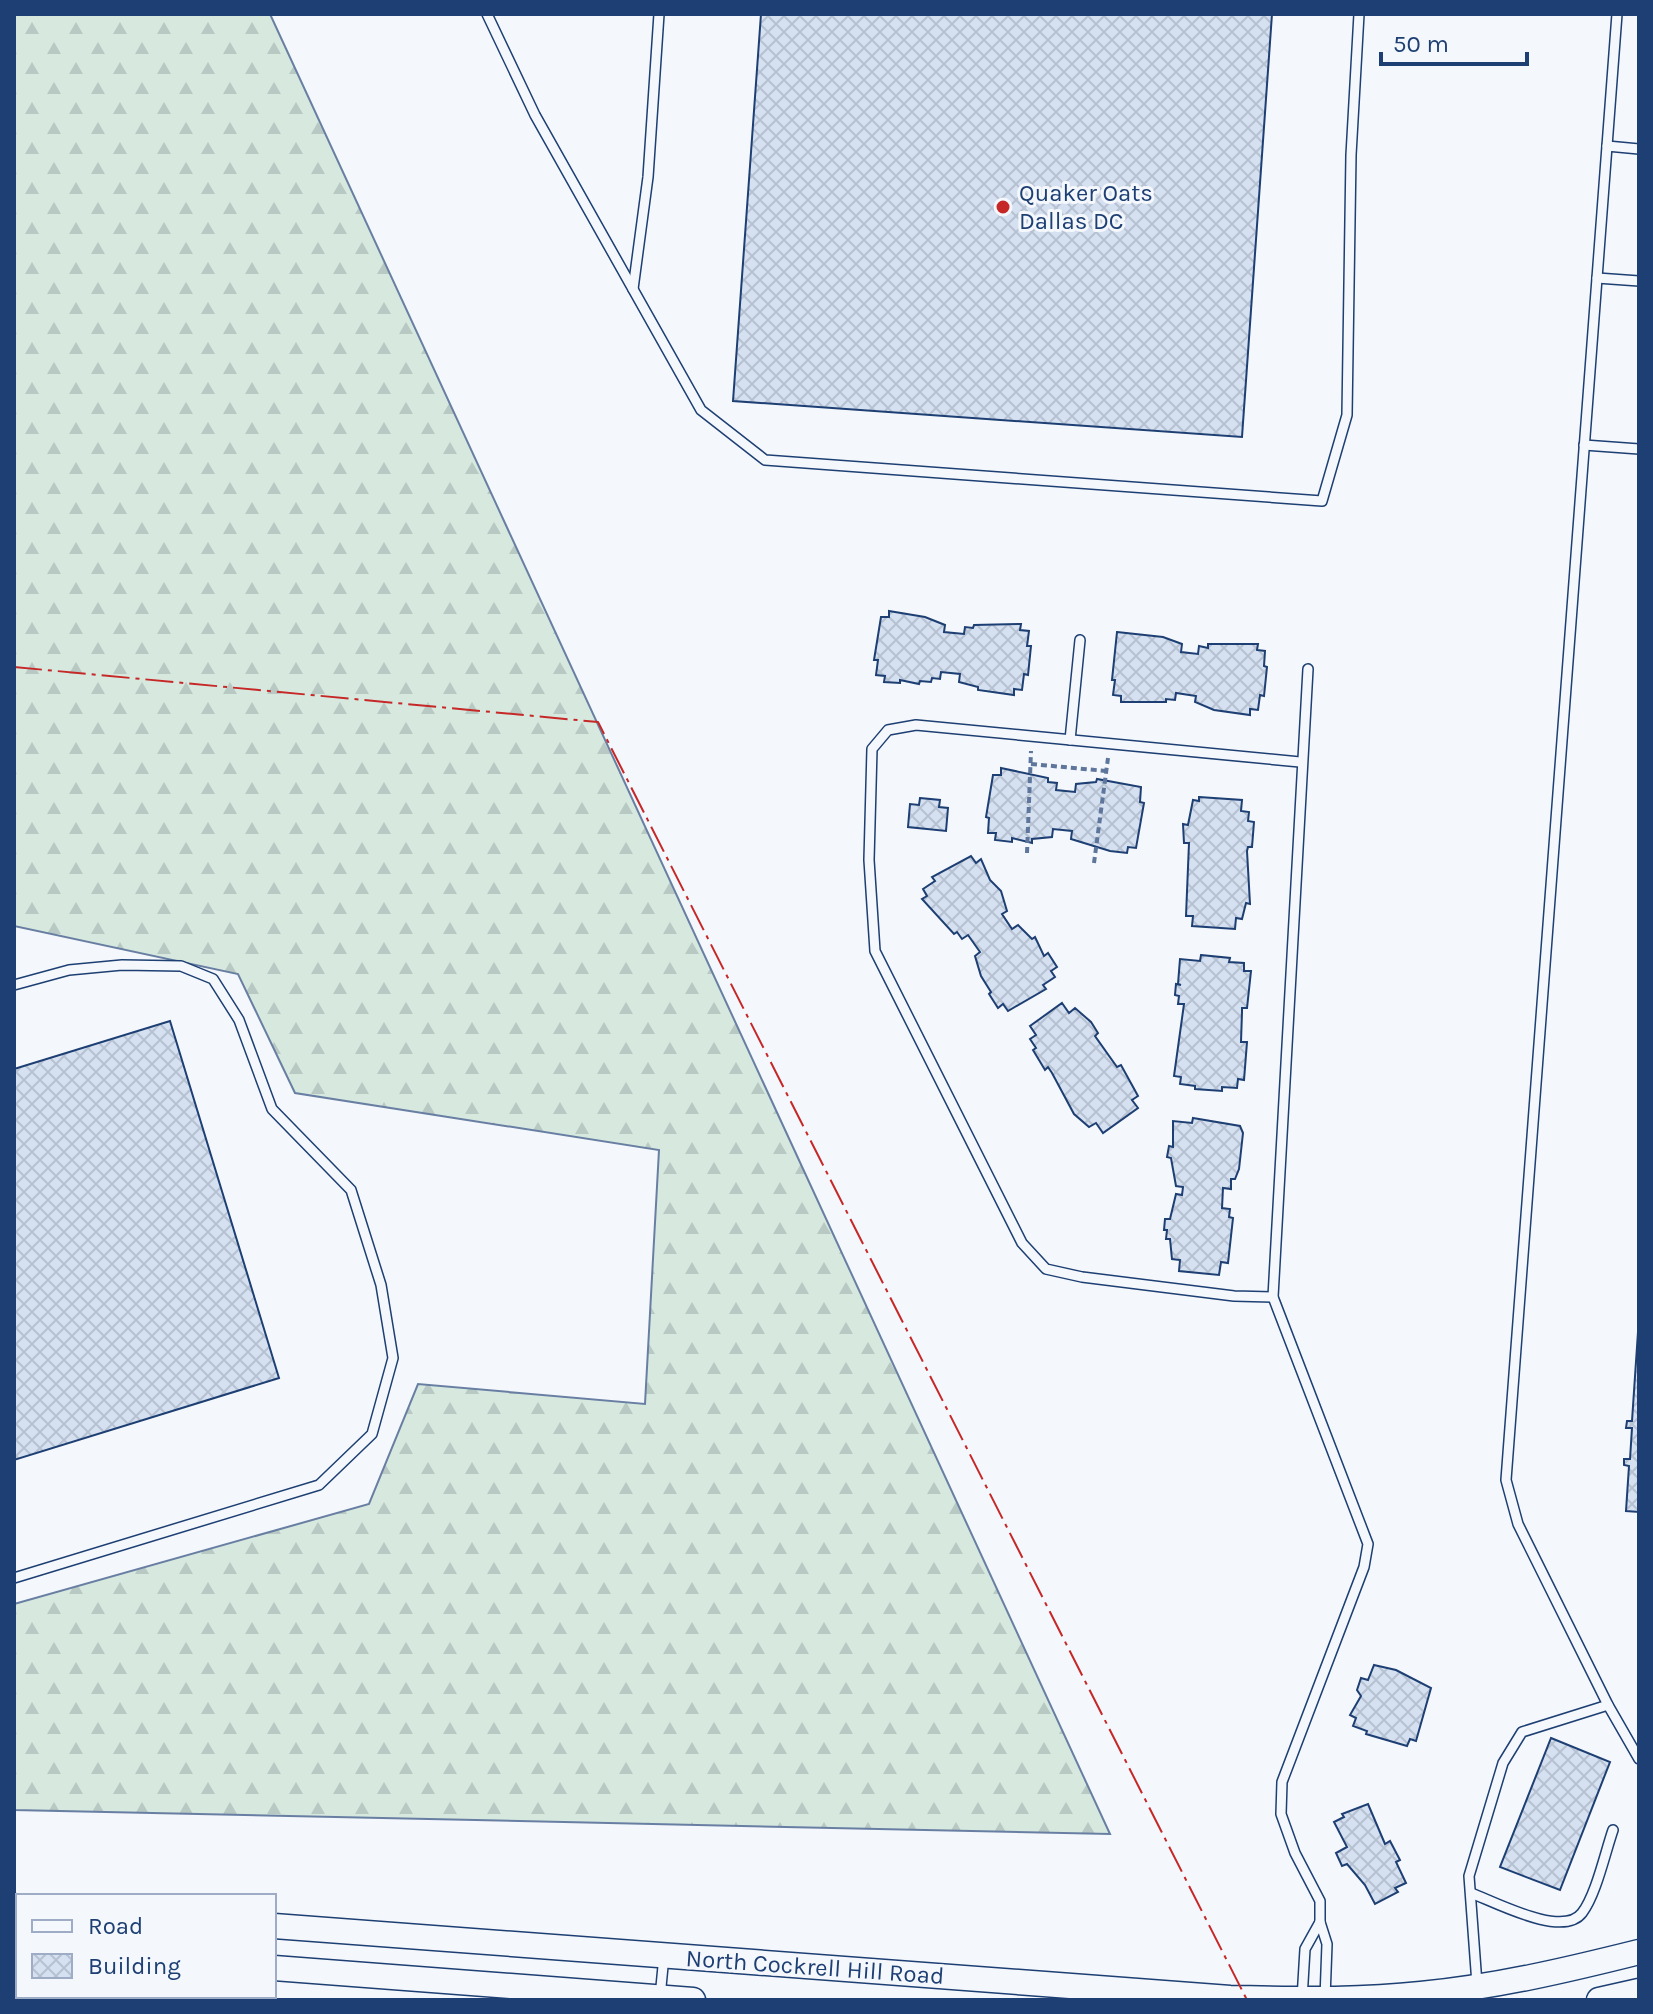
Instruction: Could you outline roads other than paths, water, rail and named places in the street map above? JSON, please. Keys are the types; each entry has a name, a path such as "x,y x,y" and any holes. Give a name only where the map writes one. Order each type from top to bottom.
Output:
{"main road":[{"name":"North Cockrell Hill Road","path":"276,1926 1230,1998 1302,2000 1409,1995 1477,1987 1567,1971 1639,1952"},
{"name":"North Cockrell Hill Road","path":"276,1968 693,2000"},
{"path":"1599,2000 1639,1991"}],"lane":[{"path":"633,289 648,177 659,14"},
{"path":"490,17 535,115 701,410 765,460 1322,501 1347,415 1351,155 1359,14"},
{"path":"1617,14 1506,1480 1518,1524 1608,1705 1639,1759"},
{"path":"1607,146 1639,149"},
{"path":"1597,278 1639,281"},
{"path":"1584,445 1639,449"},
{"path":"1070,740 1080,640"},
{"path":"1308,669 1300,762 1273,1297 1368,1544 1364,1567 1282,1782 1281,1814 1295,1853 1320,1901 1320,1922 1327,1944 1325,2000"},
{"path":"1273,1297 1204,1292 1046,1269 1022,1243 875,951 869,860 872,749 888,730 916,725 1300,762"},
{"path":"14,985 69,970 122,965 181,966 213,979 239,1020 272,1109 351,1190 381,1285 393,1358 372,1434 319,1485 14,1578"},
{"path":"1477,1987 1469,1876 1479,1834 1503,1763 1522,1732 1608,1705"},
{"path":"1471,1893 1560,1925 1572,1922 1583,1912 1613,1830"},
{"path":"1302,2000 1305,1949 1320,1922"},
{"path":"660,1999 664,1956"}],"place":[{"name":"Quaker Oats Dallas DC","path":"1003,207"}]}
